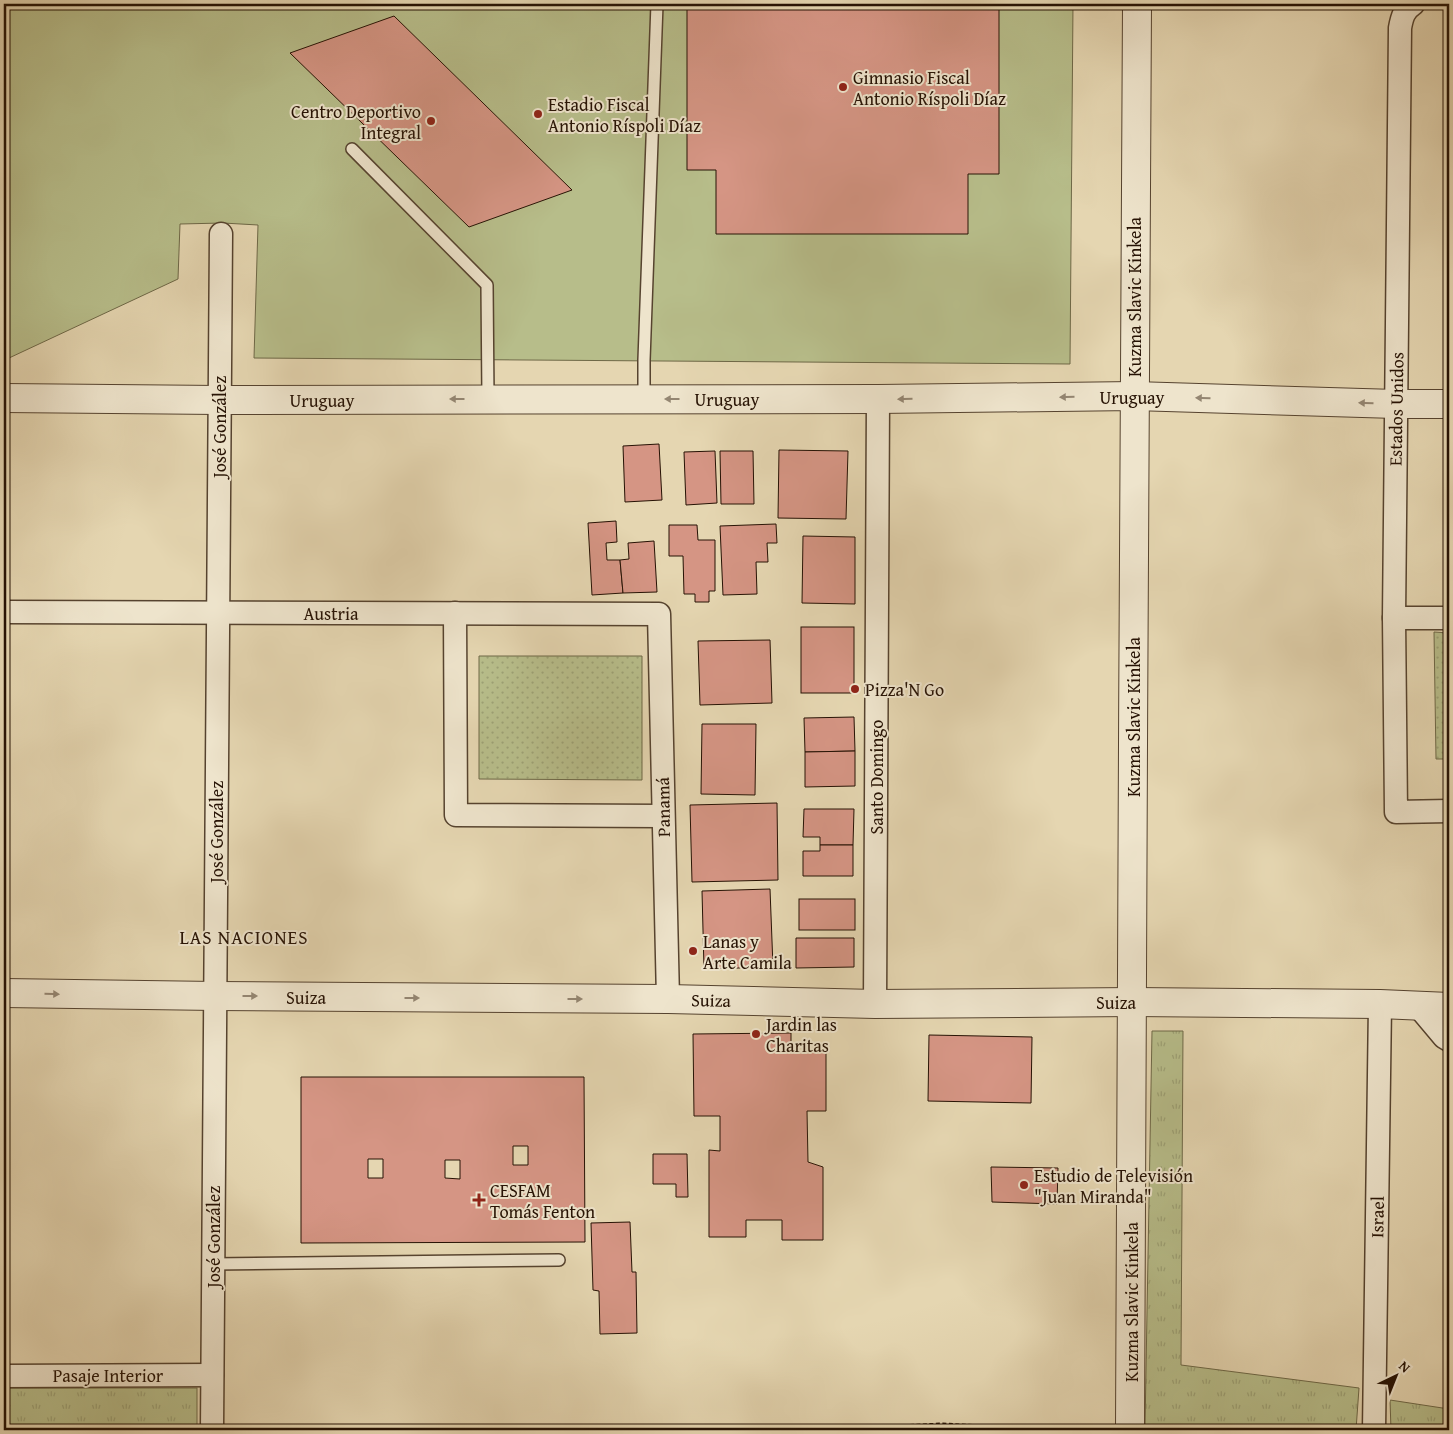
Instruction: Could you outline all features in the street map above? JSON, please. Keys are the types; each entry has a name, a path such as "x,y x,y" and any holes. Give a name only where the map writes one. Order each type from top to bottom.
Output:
{"street":[{"name":"Kuzma Slavic Kinkela","path":"1130,1430 1137,4"},
{"name":"Estados Unidos","path":"1410,6 1402,17 1400,28 1394,618 1396,812 1449,811"},
{"name":"José González","path":"212,1430 221,234"},
{"name":"Uruguay","path":"4,398 219,400 878,399 1134,396 1449,404"},
{"name":"Santo Domingo","path":"875,1004 878,399"},
{"name":"Austria","path":"4,612 659,614"},
{"path":"455,613 456,815 663,816"},
{"name":"Panamá","path":"659,614 668,999"},
{"path":"1394,618 1449,618"},
{"name":"Suiza","path":"4,993 668,999 875,1004 1133,1002 1449,1006"},
{"name":"Israel","path":"1374,1430 1380,1004"},
{"path":"1418,1006 1444,1038 1449,1040"},
{"name":"Pasaje Interior","path":"4,1376 212,1375"}],"lane":[{"path":"644,399 644,350 657,4"},
{"path":"352,149 488,285 488,399"},
{"path":"213,1264 560,1260"}],"path":[{"path":"819,1430 942,1424 1059,1430"}],"green space":[{"name":"Estadio Fiscal Antonio Ríspoli Díaz","path":"4,4 1073,4 1070,364 254,358 258,225 223,223 180,224 178,279 9,358 4,358"},
{"path":"1434,632 1449,633 1449,759 1436,759"},
{"path":"479,656 642,656 642,780 479,779"},
{"path":"1152,1031 1183,1031 1181,1365 1359,1388 1356,1430 1147,1430 1145,1427"},
{"path":"4,1388 197,1388 197,1430 4,1430"},
{"path":"1390,1400 1449,1409 1449,1430 1391,1430"}],"building":[{"name":"Gimnasio Fiscal Antonio Ríspoli Díaz","path":"687,4 999,4 999,174 968,174 968,234 716,234 716,170 687,170"},
{"name":"Centro Deportivo Integral","path":"394,16 572,190 469,227 290,53"},
{"path":"659,444 662,500 625,502 623,446"},
{"path":"779,450 848,451 846,519 778,518"},
{"path":"715,451 717,503 686,505 684,452"},
{"path":"720,451 753,451 754,504 721,504"},
{"path":"616,521 617,542 606,543 607,560 620,560 623,593 592,595 588,523"},
{"path":"776,524 777,543 767,543 768,562 756,562 757,594 723,595 720,526"},
{"path":"669,525 697,525 698,540 715,540 715,591 709,591 709,602 695,602 695,594 684,594 683,556 669,556"},
{"path":"803,536 855,537 855,604 802,603"},
{"path":"654,541 657,592 623,593 620,560 629,559 628,543"},
{"path":"801,627 854,627 854,693 801,693"},
{"path":"770,640 772,703 700,705 698,641"},
{"path":"854,717 855,751 805,752 804,718"},
{"path":"702,724 756,724 755,795 701,794"},
{"path":"855,751 855,786 805,787 805,752"},
{"path":"777,803 778,880 692,882 690,805"},
{"path":"804,809 854,809 853,845 820,845 820,837 803,837"},
{"path":"820,845 853,845 853,876 803,876 803,851 820,851"},
{"path":"770,889 773,967 704,969 702,891"},
{"path":"799,899 855,899 855,930 799,930"},
{"path":"796,938 854,938 854,967 796,968"},
{"path":"791,1033 791,1052 826,1052 826,1111 807,1111 808,1162 823,1167 823,1240 782,1240 782,1220 746,1220 746,1237 709,1237 709,1150 720,1151 720,1116 694,1116 693,1034"},
{"path":"929,1035 1032,1037 1031,1103 928,1101"},
{"path":"301,1077 584,1077 585,1242 301,1243","holes":["513,1146 528,1146 528,1165 513,1165","368,1159 383,1159 383,1178 368,1178","445,1160 460,1160 460,1179 445,1178"]},
{"path":"653,1154 687,1154 688,1197 676,1197 676,1184 653,1184"},
{"name":"Estudio de Televisión \"Juan Miranda\"","path":"991,1167 1058,1168 1057,1204 992,1202"},
{"path":"630,1222 632,1272 636,1272 637,1333 600,1334 599,1291 593,1290 591,1223"}],"place":[{"name":"Gimnasio Fiscal Antonio Ríspoli Díaz","path":"843,87"},
{"name":"Estadio Fiscal Antonio Ríspoli Díaz","path":"538,114"},
{"name":"Centro Deportivo Integral","path":"431,121"},
{"name":"Pizza'N Go","path":"855,689"},
{"name":"Lanas y Arte Camila","path":"693,951"},
{"name":"Jardin las Charitas","path":"756,1034"},
{"name":"Estudio de Televisión \"Juan Miranda\"","path":"1024,1185"},
{"name":"CESFAM Tomás Fenton","path":"479,1200"}],"district":[{"name":"LAS NACIONES","path":"244,937"}]}
